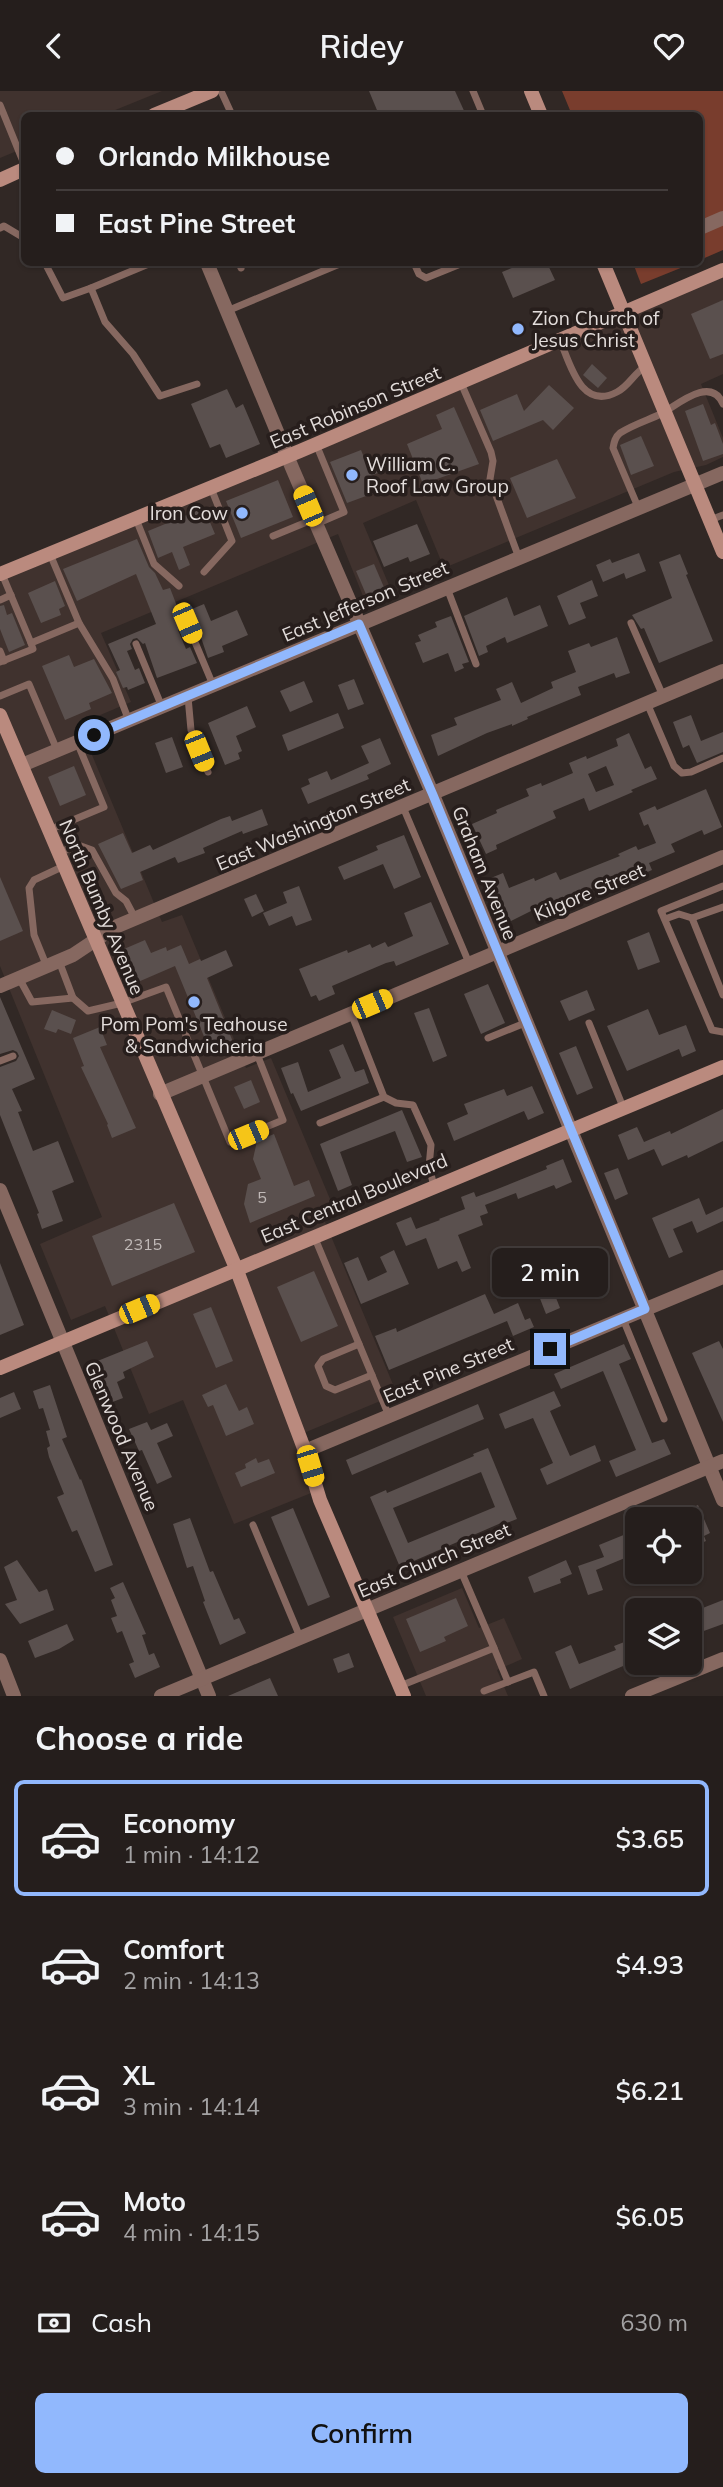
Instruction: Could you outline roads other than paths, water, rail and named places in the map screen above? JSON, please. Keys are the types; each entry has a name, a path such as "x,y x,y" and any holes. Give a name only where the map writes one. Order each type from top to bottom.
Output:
{"street":[{"path":"174,112 212,91"},
{"path":"531,91 540,112"},
{"path":"0,180 21,170"},
{"path":"703,226 723,218"},
{"name":"Graham Avenue","path":"208,266 287,457 433,795 645,1309 716,1464 723,1500"},
{"path":"604,266 695,485 716,517 723,552"},
{"name":"East Robinson Street","path":"1,574 287,457 722,273"},
{"name":"East Jefferson Street","path":"22,765 723,473"},
{"name":"East Washington Street","path":"0,986 73,955 115,927 723,671"},
{"name":"North Bumby Avenue","path":"0,715 236,1268 305,1451 320,1500 402,1691"},
{"name":"Kilgore Street","path":"160,1094 723,856"},
{"name":"East Central Boulevard","path":"0,1368 723,1067"},
{"name":"Glenwood Avenue","path":"0,1190 209,1696"},
{"name":"East Pine Street","path":"305,1451 723,1277"},
{"name":"East Church Street","path":"161,1696 716,1464"},
{"path":"632,1696 723,1659"},
{"path":"0,1660 14,1696"}],"lane":[{"path":"221,91 231,112"},
{"path":"473,91 482,112"},
{"path":"0,105 21,157"},
{"path":"0,227 4,226 21,236"},
{"path":"47,266 63,298 144,266"},
{"path":"227,311 335,266"},
{"path":"415,266 419,274 426,278 456,266"},
{"path":"91,288 105,322 133,354 160,396 197,384"},
{"path":"560,340 579,384 593,395 606,396 618,392 634,374 646,366"},
{"path":"461,383 491,452 490,479 519,558"},
{"path":"638,507 613,448 619,434 665,412 685,398 702,392 713,393 723,404"},
{"path":"273,536 344,512 316,444"},
{"path":"204,572 232,541 211,488"},
{"path":"135,518 154,563 179,586"},
{"path":"50,554 79,623 107,667 129,721"},
{"path":"0,651 2,662 33,649 1,574"},
{"path":"447,587 477,664"},
{"path":"0,600 11,595"},
{"path":"5,608 15,604"},
{"path":"31,643 79,623"},
{"path":"187,623 213,685"},
{"path":"631,623 663,697"},
{"path":"135,643 162,706"},
{"path":"0,697 29,684 57,751"},
{"path":"188,696 191,730 208,772"},
{"path":"648,703 674,766 682,773 691,772 723,758"},
{"path":"49,830 104,807 77,742"},
{"path":"403,807 469,963"},
{"path":"136,918 116,893 92,850 80,846 34,880 29,888 34,935 73,998 88,1011 122,1003 166,987 230,1142 283,1120 257,1053"},
{"path":"723,886 661,911 712,1030 723,1032"},
{"path":"665,919 679,914 692,918 723,907"},
{"path":"692,918 723,995"},
{"path":"19,978 32,1002 73,998"},
{"path":"351,1013 384,1097 396,1103 413,1105 431,1145 429,1167 434,1186"},
{"path":"488,1038 525,1023"},
{"path":"589,1023 623,1107"},
{"path":"0,1061 13,1056"},
{"path":"320,1123 384,1097"},
{"path":"314,1236 389,1416"},
{"path":"623,1318 664,1419"},
{"path":"359,1344 323,1359 318,1366 326,1386 335,1390 372,1375"},
{"path":"253,1525 300,1637"},
{"path":"461,1570 508,1682"},
{"path":"402,1691 494,1648"},
{"path":"484,1692 534,1672 544,1696"}],"place":[{"name":"Zion Church of Jesus Christ","path":"518,329"},
{"name":"William C. Roof Law Group","path":"352,475"},
{"name":"Iron Cow","path":"242,513"},
{"name":"Pom Pom's Teahouse & Sandwicheria","path":"194,1002"}]}
